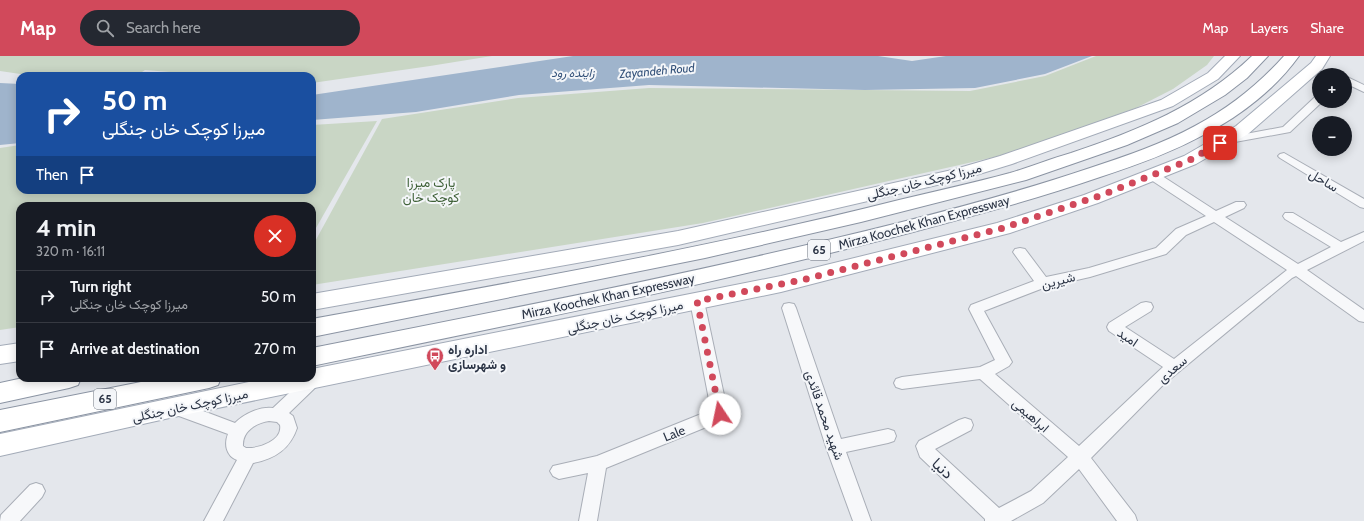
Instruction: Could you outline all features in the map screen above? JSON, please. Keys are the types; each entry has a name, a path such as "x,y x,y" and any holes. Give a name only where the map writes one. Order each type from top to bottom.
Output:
{"main road":[{"name":"میرزا کوچک خان جنگلی","path":"316,301 678,238 956,175 1006,160 1167,103 1213,76 1233,56"},
{"name":"Mirza Koochek Khan Expressway","path":"316,327 718,249 845,221 1013,178 1120,141 1171,119 1216,94 1238,78 1261,56"},
{"name":"Mirza Koochek Khan Expressway","path":"316,356 736,269 866,238 1034,192 1161,149 1201,130 1237,108 1262,87 1292,56"},
{"name":"میرزا کوچک خان جنگلی","path":"316,379 802,280 1003,228 1091,199 1190,160 1242,130 1320,66"},
{"path":"0,355 16,353"},
{"path":"0,380 16,378"},
{"path":"0,393 51,382"},
{"name":"65","path":"0,421 190,382"},
{"name":"میرزا کوچک خان جنگلی","path":"0,445 174,407 299,382"}],"street":[{"path":"1352,82 1364,88"},
{"path":"1224,141 1286,130 1312,107"},
{"name":"ساحل","path":"1284,156 1364,204"},
{"path":"1152,175 1297,270 1364,317"},
{"name":"شیرین","path":"983,374 1004,362 976,309 1043,283 1090,272 1161,251 1181,232 1214,216 1240,206"},
{"path":"1289,216 1341,248"},
{"name":"سعدی","path":"996,520 1037,497 1157,381 1287,275 1364,236"},
{"path":"1020,252 1043,283"},
{"name":"Lale","path":"598,463 720,414 697,301"},
{"name":"امید","path":"1146,307 1114,327 1174,367"},
{"name":"شهید محمد قائدی","path":"789,308 835,447 862,521"},
{"path":"902,383 983,374"},
{"name":"ابراهیمی","path":"983,374 1080,457 1128,521"},
{"path":"277,414 311,382"},
{"path":"174,407 238,431"},
{"path":"277,414 283,416 289,427 283,442 266,453 248,456 241,455 236,450 233,445 234,438 244,425 256,417 277,414"},
{"name":"دنیا","path":"965,425 929,443 925,446 926,452 996,520"},
{"path":"835,447 888,436"},
{"path":"213,521 248,456"},
{"path":"559,471 598,463 588,521"},
{"path":"8,521 36,491"}],"green space":[{"path":"0,56 492,56 316,82 316,72 170,72 145,70 142,72 16,72 16,73 0,71"},
{"name":"پارک میرزا کوچک خان","path":"1096,56 1214,56 1207,65 1173,89 1136,108 999,156 703,223 316,284 316,240 382,119 518,98 649,88 970,91 1045,76"},
{"path":"377,121 316,228 316,202 16,202 16,328 0,330 0,148 16,146 16,194 316,194 316,125"}],"water":[{"name":"زاینده رود","path":"573,56 878,56 912,61 946,56 1092,56 1045,74 975,88 865,90 649,85 519,95 416,112 316,120 316,94"},
{"path":"0,83 16,84 16,143 0,145"}],"place":[{"name":"اداره راه و شهرسازی","path":"435,371"}],"route":[{"path":"720,414 697,301 802,280 1003,228 1102,195 1190,160 1220,143"}],"water label":[{"name":"Zayandeh Roud","path":"657,71"}]}
